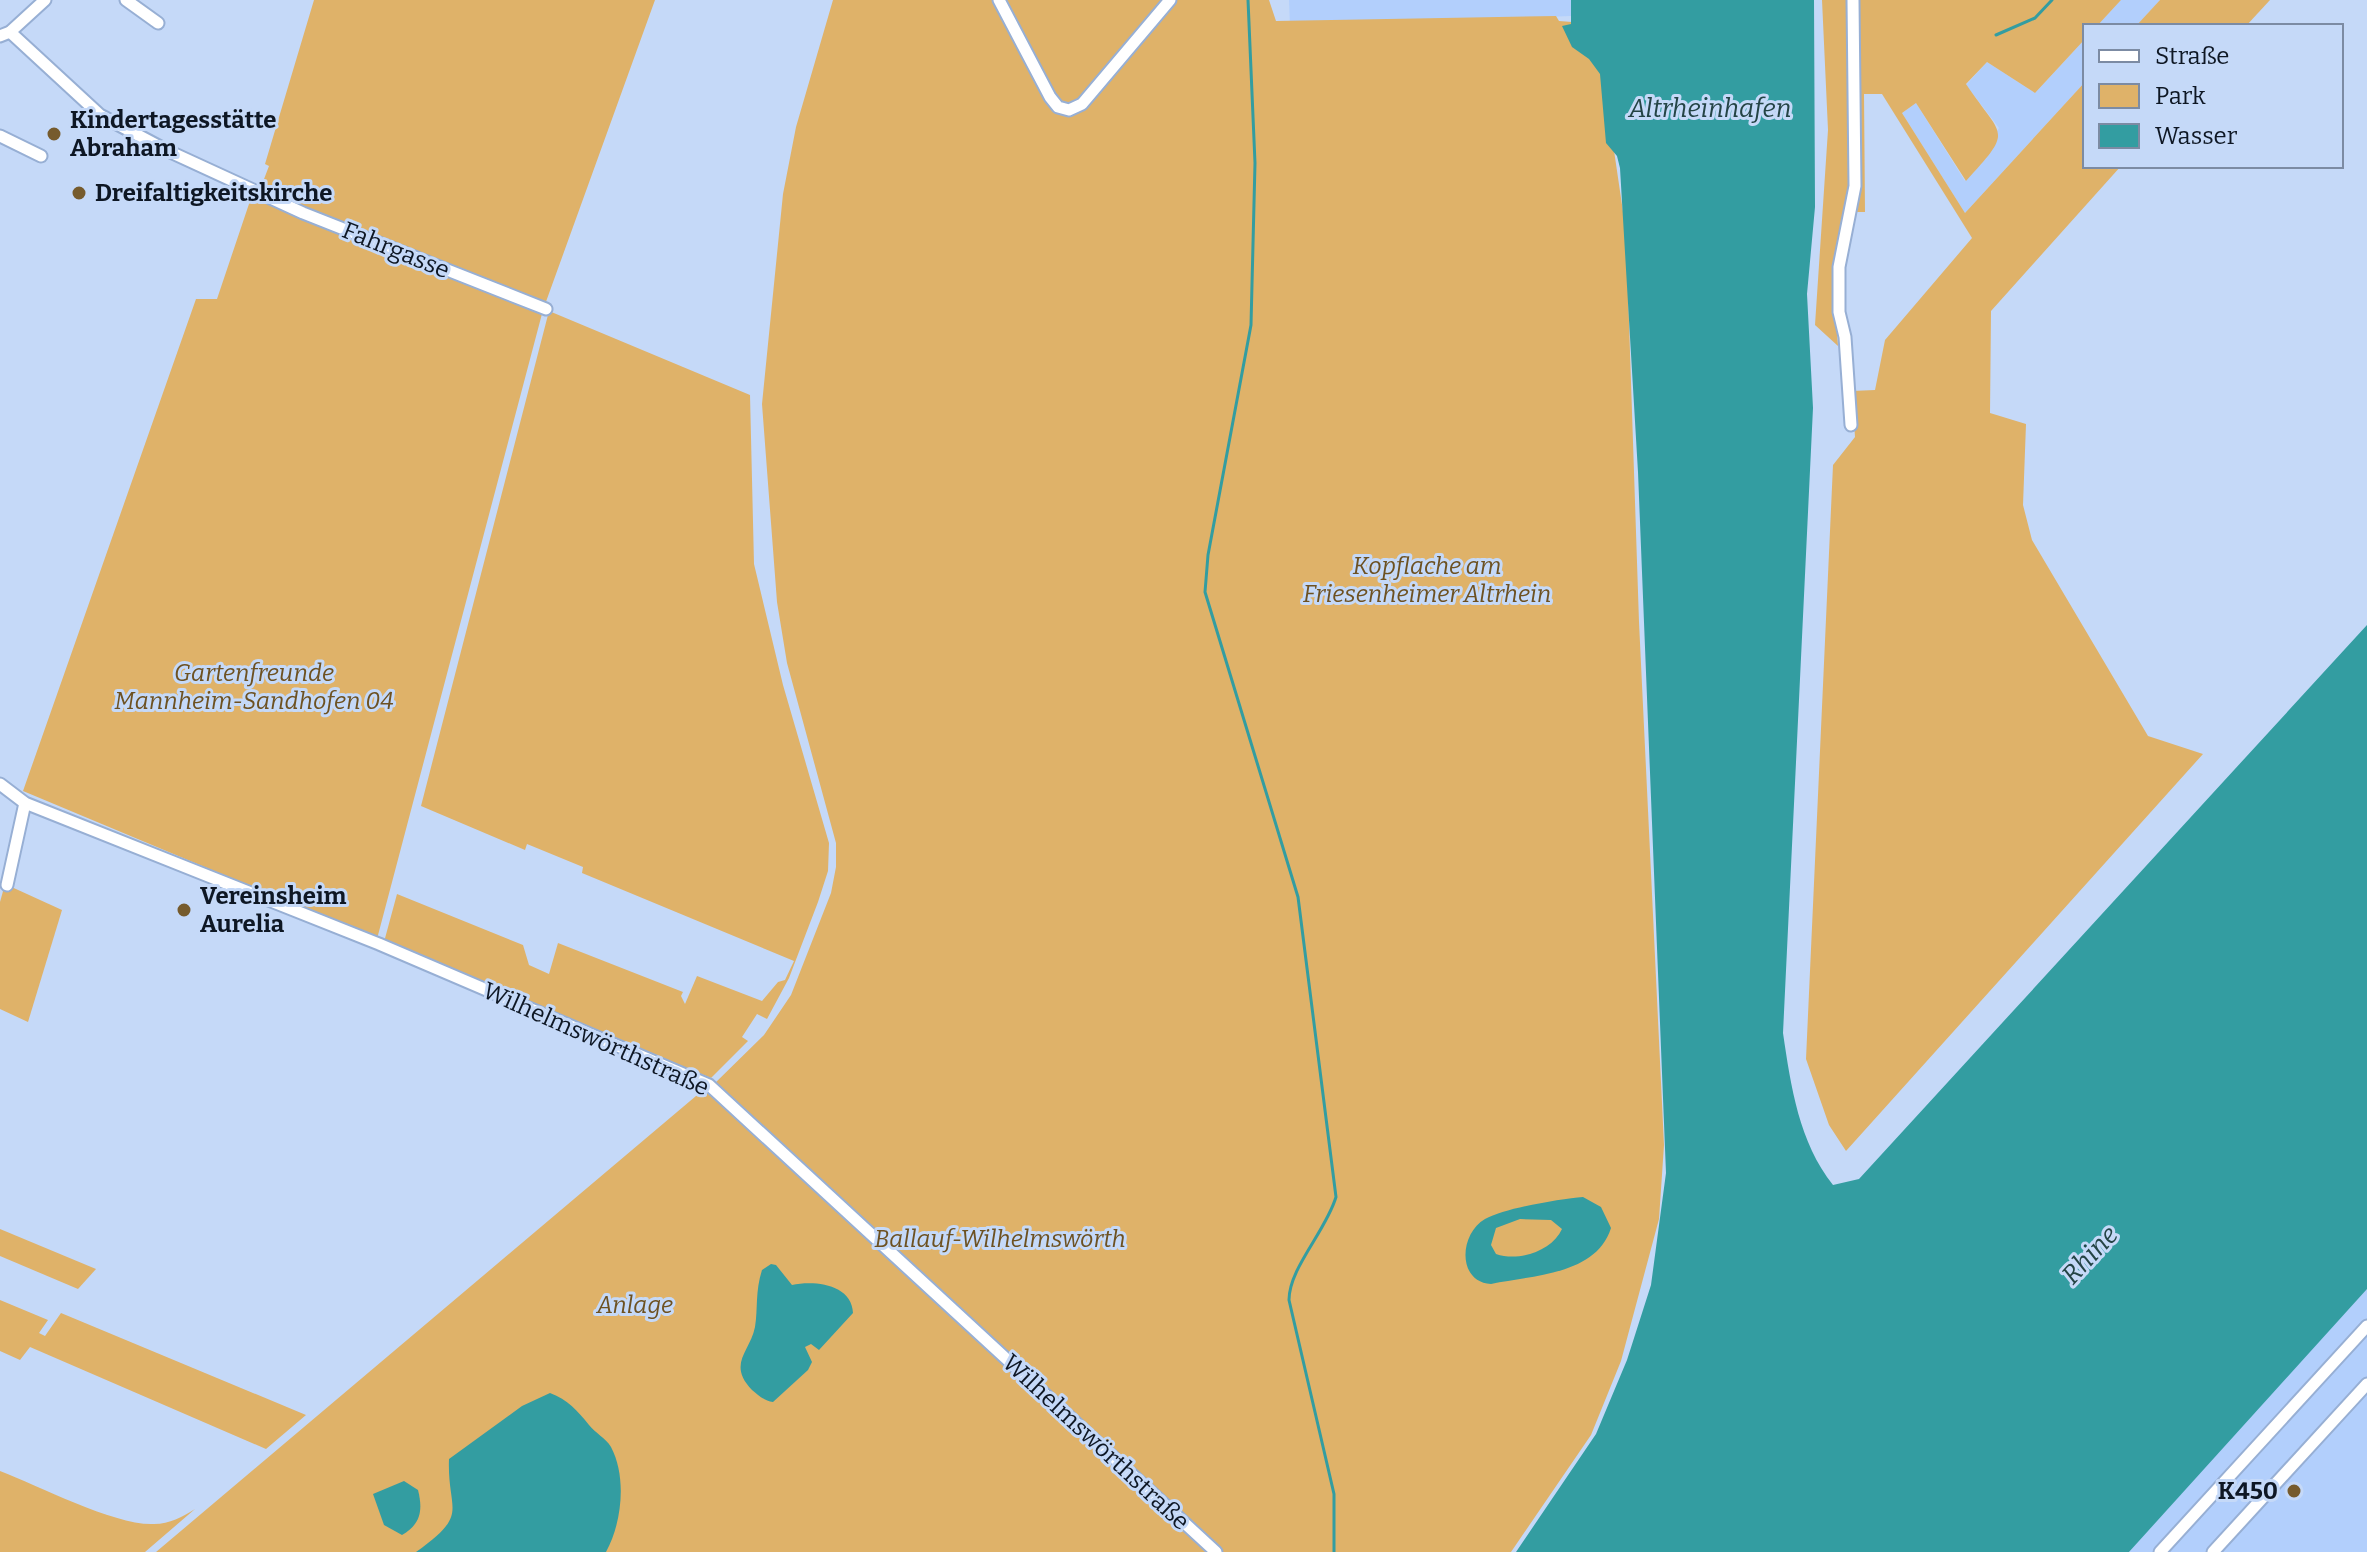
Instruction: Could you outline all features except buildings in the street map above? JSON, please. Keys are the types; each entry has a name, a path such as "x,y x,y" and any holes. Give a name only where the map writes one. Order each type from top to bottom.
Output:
{"street":[{"path":"5,34 45,0"},
{"path":"126,0 158,23"},
{"path":"999,0 1050,97 1058,107 1069,110 1082,104 1170,0"},
{"path":"1851,425 1845,337 1839,312 1839,267 1855,186 1853,0"},
{"name":"Fahrgasse","path":"5,34 100,115 166,150 303,213 546,309"},
{"path":"0,136 41,156"},
{"name":"Wilhelmswörthstraße","path":"0,784 25,803 379,944 709,1085 1216,1552"},
{"path":"7,885 25,803"},
{"path":"2160,1552 2367,1326"},
{"path":"2213,1552 2367,1384"}],"shaded area":[{"path":"1289,0 1571,0 1571,16 1290,26"},
{"path":"2121,0 2160,0 2138,24 2099,24"},
{"path":"2083,41 2083,84 1965,213 1902,113 1916,103 1965,181 1999,128 1966,85 1987,62 2035,93"},
{"path":"2367,1289 2367,1552 2129,1552 2269,1396"}],"green space":[{"name":"Gartenfreunde Mannheim-Sandhofen 04","path":"314,0 655,0 543,310 377,939 23,791 196,299 217,299 251,198 261,187 269,166 265,164"},
{"name":"Ballauf-Wilhelmswörth","path":"833,0 1269,0 1276,21 1556,16 1559,21 1585,23 1602,69 1626,232 1639,622 1664,1145 1659,1219 1621,1361 1591,1435 1511,1552 156,1552 709,1085 711,1087 764,1035 791,995 831,893 836,843 787,663 777,602 762,404 783,194 796,127"},
{"path":"1822,0 2121,0 2099,24 2083,24 2083,41 2035,93 1987,62 1966,84 1995,124 1998,133 1992,151 1966,181 1916,103 1902,113 1965,213 2083,84 2083,168 2119,168 1991,311 1990,413 2026,424 2023,505 2032,540 2148,736 2203,754 1846,1151 1829,1125 1806,1059 1833,465 1855,437 1852,391 1875,390 1885,340 1972,238 1882,94 1864,94 1865,212 1844,212 1832,268 1838,346 1815,325 1828,130"},
{"path":"2160,0 2270,0 2248,24 2138,24"},
{"path":"549,311 750,395 754,564 783,685 829,843 828,871 789,978 767,1019 757,1014 742,1037 748,1041 711,1078 384,942 397,894 523,945 529,965 549,974 558,943 683,992 681,996 685,1004 697,976 762,1001 778,982 785,980 794,961 582,873 583,867 527,844 525,850 421,806"},
{"path":"5,884 62,910 28,1022 0,1009 0,902"},
{"path":"0,1229 96,1269 78,1289 0,1256"},
{"path":"0,1300 48,1320 39,1333 45,1336 61,1313 306,1415 266,1449 30,1347 20,1360 0,1351"},
{"path":"0,1471 77,1504 138,1523 165,1523 195,1509 145,1552 0,1552"}],"water":[{"path":"1571,0 1814,0 1815,207 1807,294 1813,408 1783,1033 1793,1093 1804,1132 1833,1185 1859,1179 2367,625 2367,1289 2129,1552 1516,1552 1596,1434 1627,1360 1651,1285 1666,1173 1638,472 1620,168 1617,156 1606,143 1600,74 1589,59 1572,47 1562,26 1571,24"},
{"path":"1583,1197 1601,1207 1611,1228 1603,1244 1592,1255 1562,1270 1491,1284 1472,1275 1467,1267 1467,1246 1476,1226 1485,1219 1519,1208","holes":["1520,1219 1551,1220 1562,1229 1551,1243 1534,1253 1505,1256 1496,1254 1491,1245 1496,1228"]},
{"path":"771,1264 776,1265 792,1285 821,1284 839,1290 851,1303 853,1313 819,1350 811,1344 805,1347 812,1362 808,1370 773,1402 752,1390 741,1373 742,1358 755,1327 762,1270"},
{"path":"550,1393 576,1410 609,1444 616,1459 621,1486 619,1514 606,1552 416,1552 433,1539 450,1519 449,1459 522,1406"},
{"path":"404,1481 418,1490 420,1510 417,1521 402,1535 384,1525 373,1494"}],"waterway":[{"path":"1248,0 1255,163 1251,325 1208,555 1205,592 1298,897 1336,1197 1295,1275 1289,1300 1334,1494 1334,1552"},
{"path":"1996,35 2035,18 2052,0"}],"place":[{"name":"Kindertagesstätte Abraham","path":"54,134"},
{"name":"Dreifaltigkeitskirche","path":"79,193"},
{"name":"Vereinsheim Aurelia","path":"184,910"},
{"name":"K450","path":"2294,1491"}],"water label":[{"name":"Altrheinhafen","path":"1710,108"},
{"name":"Rhine","path":"2090,1255"}],"park label":[{"name":"Kopflache am Friesenheimer Altrhein","path":"1427,580"},
{"name":"Anlage","path":"635,1305"}]}
